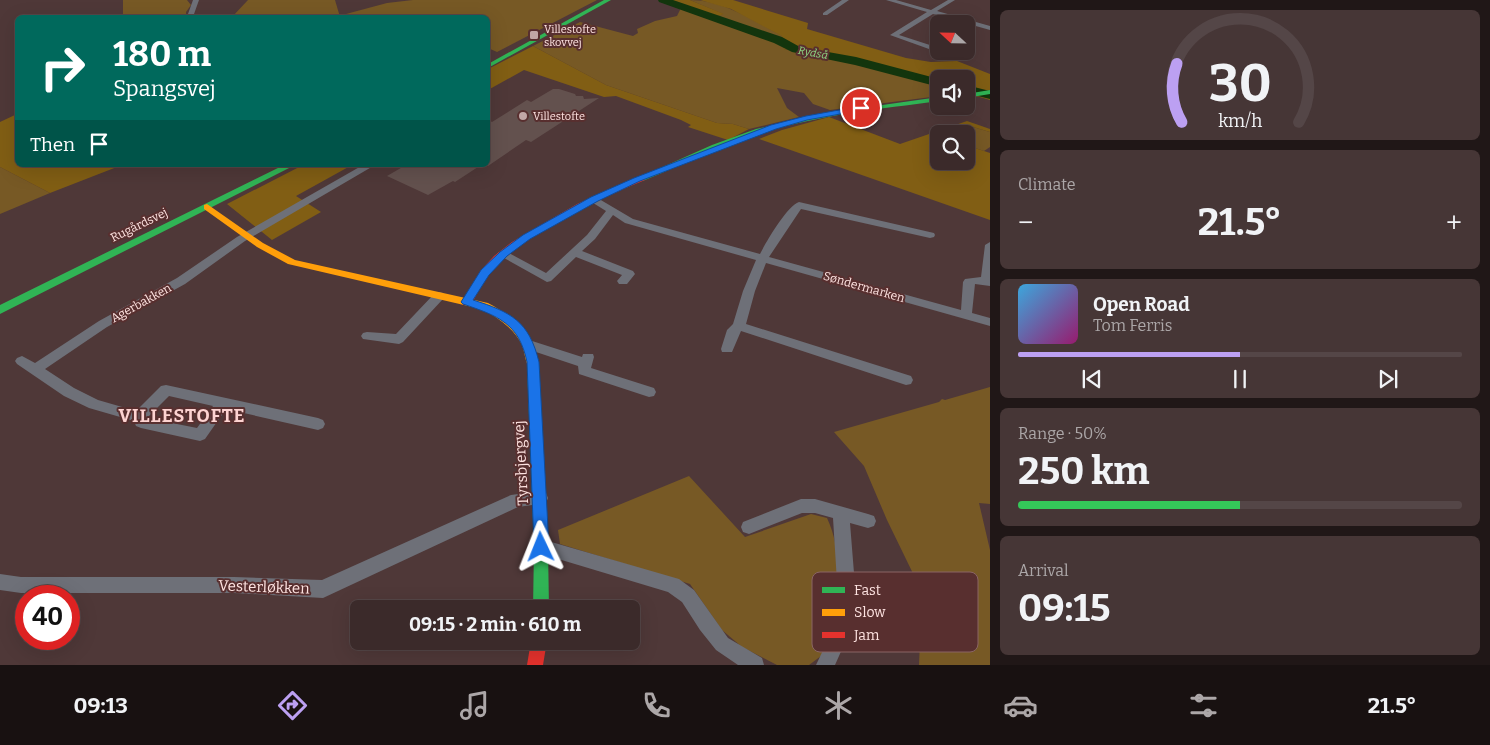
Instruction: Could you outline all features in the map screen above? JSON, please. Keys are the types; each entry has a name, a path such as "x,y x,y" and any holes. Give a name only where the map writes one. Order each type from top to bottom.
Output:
{"street":[{"path":"192,15 196,0"},
{"path":"490,65 608,0"},
{"path":"825,14 846,0"},
{"path":"889,0 990,28"},
{"path":"930,46 893,35 952,0"},
{"path":"490,59 520,47"},
{"path":"975,94 990,92"},
{"path":"467,302 485,272 503,254 526,237 594,199 637,180 773,127 837,112 930,100"},
{"name":"Rugårdsvej","path":"0,310 287,167"},
{"path":"246,236 367,167"},
{"name":"Søndermarken","path":"594,199 629,220 990,322"},
{"path":"727,349 732,330 739,326 747,291 762,258 777,233 799,205 930,235"},
{"name":"Tyrsbjergvej","path":"207,207 246,236 275,254 307,267 484,306 505,317 522,333 529,346 533,362 540,498 541,600"},
{"path":"503,254 547,278 591,237 612,210"},
{"name":"Agerbakken","path":"35,369 103,324 180,281 246,236"},
{"path":"966,316 969,282 976,280 988,281 990,244"},
{"path":"575,252 629,274 623,281"},
{"path":"367,336 399,339 439,296"},
{"path":"739,326 906,380"},
{"path":"529,346 587,360 584,371 649,392"},
{"path":"22,360 69,392 94,404 139,416"},
{"path":"139,416 166,390 318,424"},
{"path":"139,416 141,422 200,435 223,403"},
{"name":"Vesterløkken","path":"0,582 21,586 234,585 323,589 517,500 540,498"},
{"path":"749,526 801,506 815,506 868,521"},
{"path":"842,514 845,572"},
{"path":"541,547 673,585 688,596 722,644 755,665"},
{"path":"535,665 538,650"},
{"path":"825,665 832,652"}],"shaded area":[{"path":"123,0 187,0 191,5 186,15 123,15"},
{"path":"248,0 335,0 339,15 234,15"},
{"path":"413,0 597,0 497,52 490,49 490,15 346,14 387,3"},
{"path":"669,0 690,0 724,14 715,17 668,4"},
{"path":"690,0 726,7 750,18 783,36 784,49 838,58 930,84 930,97 830,110 813,104 804,93 777,88 787,108 799,117 749,129 733,124 717,123 606,85 533,46 580,22 633,36 638,33 637,29 655,21 677,16 681,8 715,17 723,14"},
{"path":"700,0 733,0 808,23 807,29 906,58 931,62 957,61 990,74 990,100 975,96 975,70 930,70 930,83 838,58 784,49 782,36 731,9"},
{"path":"533,46 606,85 717,123 733,124 749,129 728,140 688,127 691,125 681,120 616,96 604,97 524,70 490,89 490,68"},
{"path":"15,115 15,167 117,167 50,193 0,167 0,122"},
{"path":"829,117 900,144 930,134 930,170 975,170 975,148 990,153 990,220 759,139 782,130"},
{"path":"967,121 990,129 990,132 975,128 975,125 955,125"},
{"path":"975,128 990,132 990,147 984,151 975,148"},
{"path":"0,167 50,193 0,214"},
{"path":"299,167 348,167 296,196 321,212 272,240 227,204"},
{"path":"990,387 990,504 979,503 990,550 990,665 919,665 920,652 978,652 978,572 912,572 864,466 834,432 939,402 942,399 945,400"},
{"path":"689,476 745,537 811,514 827,518 833,534 838,572 812,572 812,652 825,653 809,665 777,665 742,647 722,630 690,584 560,544 558,530"}],"building":[{"path":"553,89 559,89 576,96 583,96 584,99 599,98 531,142 526,140 490,165 490,121 492,122 527,100 531,102"},
{"path":"403,167 478,167 455,182 453,181 428,195 387,176"}],"waterway":[{"name":"Rydså","path":"663,0 778,40 796,49 856,61 930,80"},
{"name":"Rydså","path":"975,91 990,95"}],"traffic: fast":[{"path":"490,65 608,0"},
{"path":"975,94 990,92"},
{"path":"642,178 730,141 781,125 848,112 930,100"},
{"path":"0,310 287,167"},
{"path":"533,365 541,547 541,600"}],"traffic: slow":[{"path":"207,207 260,245 292,262 484,306 510,322 523,336 528,345 533,365"}],"traffic: jam":[{"path":"467,302 485,272 515,244 580,206 642,178"},
{"path":"535,665 538,650"}],"place":[{"name":"Villestofte skovvej","path":"534,35"},
{"name":"Villestofte","path":"523,116"}],"district":[{"name":"VILLESTOFTE","path":"182,416"}],"route":[{"path":"541,547 533,362 529,346 522,333 512,321 484,306 467,302 485,272 503,254 526,237 594,199 637,180 756,132 806,118 861,108"}]}
